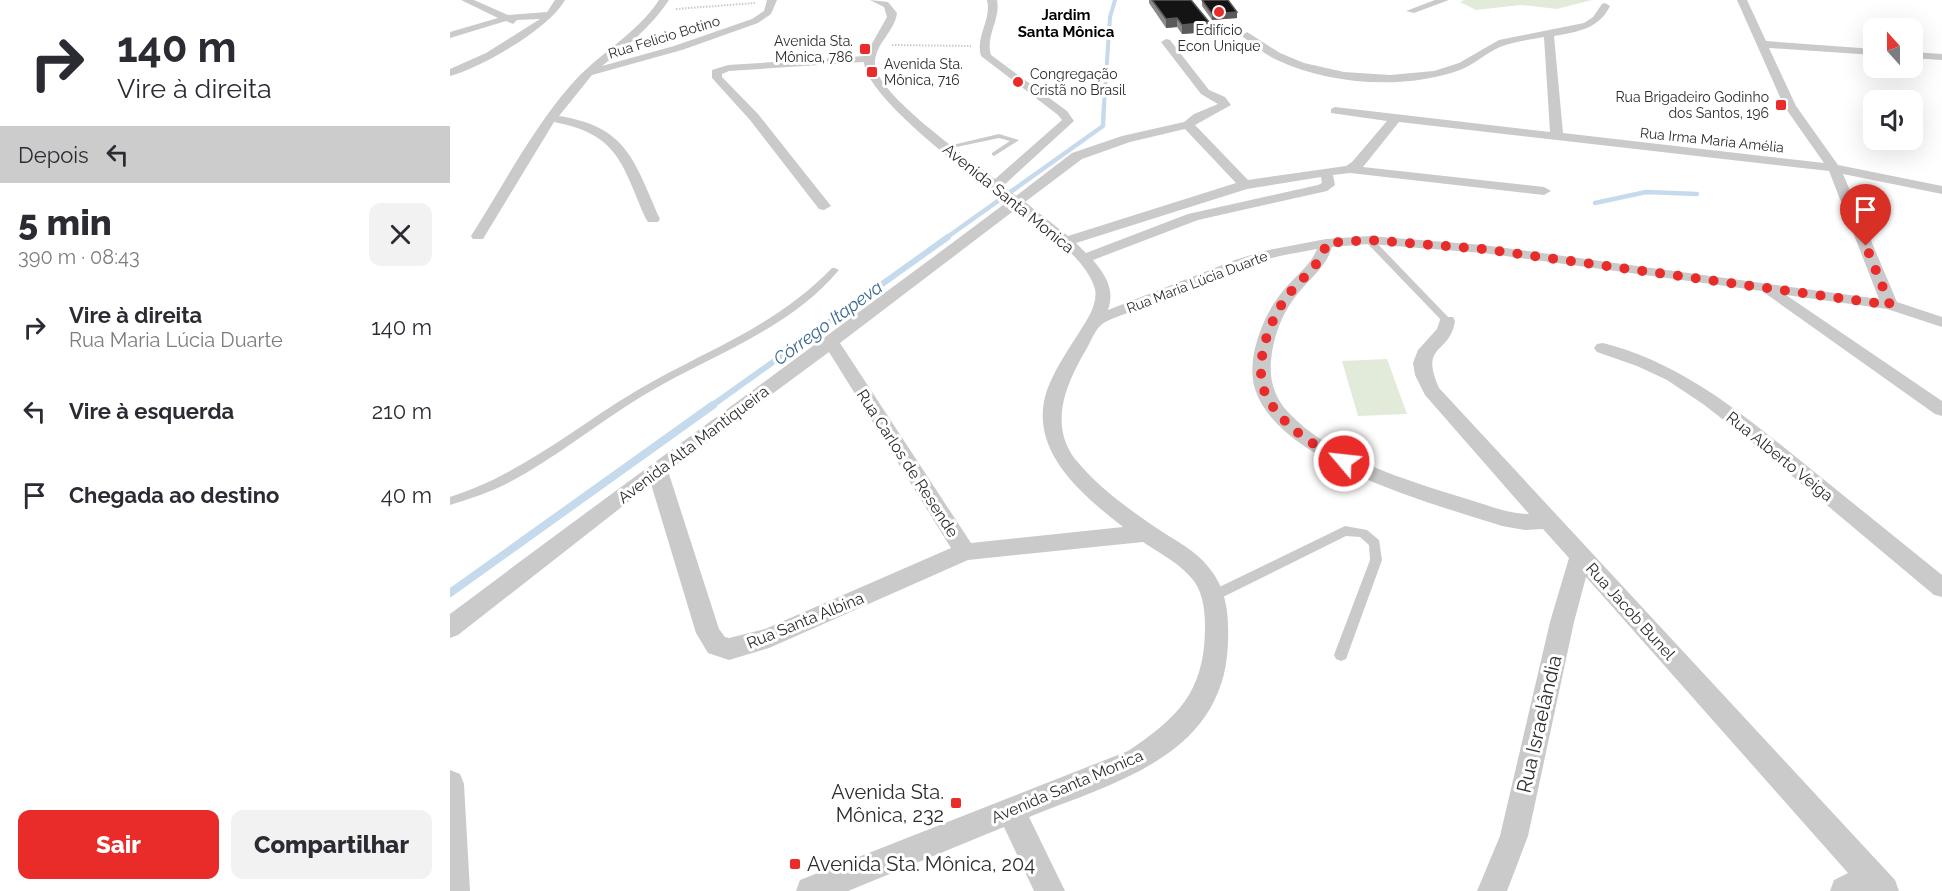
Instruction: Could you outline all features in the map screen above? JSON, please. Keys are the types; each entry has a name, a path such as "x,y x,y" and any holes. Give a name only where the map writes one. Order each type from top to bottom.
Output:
{"street":[{"path":"466,0 510,20 528,22 544,16"},
{"path":"824,206 754,117 715,75 717,71 868,59 892,17 890,7 875,0"},
{"path":"992,0 994,13 984,46 986,56 1064,113 1068,121 1006,195"},
{"path":"1411,11 1444,0"},
{"path":"1742,0 1790,106 1834,168 1890,305"},
{"name":"Rua Felicio Botino","path":"587,73 668,51 744,26 763,17 772,1"},
{"path":"454,77 522,33 558,2"},
{"path":"478,236 552,117 587,73 625,43 661,5"},
{"path":"1247,35 1278,57 1305,67 1340,75 1387,78 1456,68 1495,44 1596,21 1605,6"},
{"path":"450,35 510,20 544,16"},
{"path":"522,33 528,22"},
{"path":"1549,33 1557,138"},
{"path":"1166,42 1197,107 1245,185"},
{"path":"1762,44 1863,51"},
{"path":"454,77 473,70 490,55"},
{"path":"1923,55 1942,57"},
{"name":"Avenida Santa Monica","path":"811,891 1137,760 1169,739 1199,703 1214,668 1218,627 1213,596 1199,572 1181,554 1147,533 1081,479 1061,453 1053,434 1051,416 1059,378 1095,321 1102,302 1102,290 1096,277 1066,241 898,108 879,87 871,74 868,59"},
{"name":"Avenida Alta Mantiqueira","path":"450,628 657,469 831,342 1006,195 1077,156 1126,139 1197,107 1218,110"},
{"name":"Rua Irma Maria Amélia","path":"1335,111 1834,168 1942,190"},
{"path":"552,117 581,124 606,136 622,153 653,219"},
{"path":"1066,241 1245,185 1350,169 1357,165 1395,119"},
{"path":"1350,169 1544,191"},
{"path":"1083,259 1146,233 1193,218 1247,203 1322,189 1328,185 1326,174"},
{"name":"Rua Maria Lúcia Duarte","path":"1095,321 1240,263 1269,254 1326,243 1369,240 1483,249 1890,305 1942,322"},
{"path":"1326,243 1325,250 1319,259 1290,292 1274,316 1264,345 1262,372 1265,392 1277,410 1302,436 1323,450 1365,471 1508,519 1525,522 1547,520"},
{"path":"1766,288 1942,410"},
{"name":"Rua Jacob Bunel","path":"1447,321 1445,330 1429,347 1422,360 1422,374 1442,403 1877,884"},
{"name":"Rua Carlos de Resende","path":"831,342 965,552 1147,533"},
{"name":"Rua Alberto Veiga","path":"1603,348 1643,362 1673,376 1710,400 1755,434 1942,588"},
{"name":"Rua Santa Albina","path":"657,469 708,633 717,646 729,649 769,638 965,552"},
{"name":"Rua Israelândia","path":"1492,891 1514,836 1562,622 1581,556"},
{"path":"450,784 453,880"},
{"path":"1011,810 1050,891"},
{"path":"1845,891 1877,884"}],"lane":[{"path":"947,147 999,136 1016,141 994,154"},
{"path":"1369,240 1447,321"},
{"path":"450,501 494,486 639,394 759,328 813,294 835,270"},
{"path":"1213,596 1278,566 1331,536 1353,530 1363,533 1375,543 1376,560 1341,655"}],"path":[{"path":"661,5 772,1"},
{"path":"875,45 984,46"}],"green space":[{"path":"1464,0 1592,0 1557,9 1521,5 1476,10 1460,2"},
{"path":"1387,359 1407,414 1358,416 1342,361"}],"building":[{"path":"1152,0 1191,0 1209,22 1182,25 1177,18 1166,19"},
{"path":"1202,0 1228,0 1237,12 1212,14"}],"waterway":[{"name":"Córrego Itapeva","path":"1104,105 1110,17 1115,0"},
{"name":"Córrego Itapeva","path":"946,238 1103,126 1104,104"},
{"path":"1595,203 1646,192 1697,194"},
{"name":"Córrego Itapeva","path":"710,407 948,237"},
{"name":"Córrego Itapeva","path":"450,593 713,405"}],"place":[{"name":"Edifício Econ Unique","path":"1219,12"},
{"name":"Avenida Sta. Mônica, 786","path":"865,49"},
{"name":"Avenida Sta. Mônica, 716","path":"872,72"},
{"name":"Congregação Cristã no Brasil","path":"1018,82"},
{"name":"Rua Brigadeiro Godinho dos Santos, 196","path":"1781,105"},
{"name":"Avenida Sta. Mônica, 232","path":"956,803"},
{"name":"Avenida Sta. Mônica, 204","path":"795,864"}],"district":[{"name":"Jardim Santa Mônica","path":"1066,24"}],"route":[{"path":"1344,461 1302,436 1277,410 1265,392 1262,372 1264,345 1274,316 1290,292 1319,259 1325,250 1326,243 1369,240 1483,249 1890,305 1866,246"}]}
